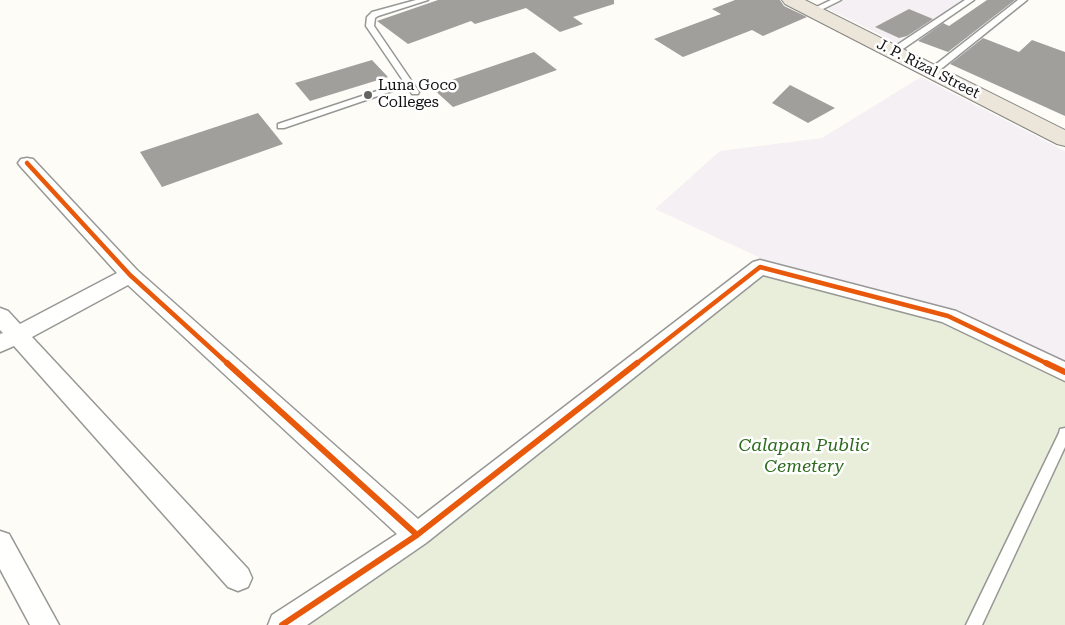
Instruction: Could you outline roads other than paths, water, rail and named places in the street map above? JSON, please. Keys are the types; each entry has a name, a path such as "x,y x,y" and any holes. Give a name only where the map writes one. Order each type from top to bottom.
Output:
{"highway":[{"name":"J. P. Rizal Street","path":"791,0 1065,139"}],"street":[{"path":"26,163 130,275 417,536"},
{"path":"282,625 417,536 760,267 948,316 1065,372"},
{"path":"8,340 130,275"},
{"path":"0,316 8,340 238,578"},
{"path":"0,543 45,625"}],"lane":[{"path":"415,92 370,26 372,17 375,14 424,0"},
{"path":"812,11 837,0"},
{"path":"894,52 970,0"},
{"path":"933,71 1023,0"},
{"path":"281,126 409,84"},
{"path":"974,625 1065,433"}],"place":[{"name":"Luna Goco Colleges","path":"368,95"}],"park label":[{"name":"Calapan Public Cemetery","path":"804,456"}]}
